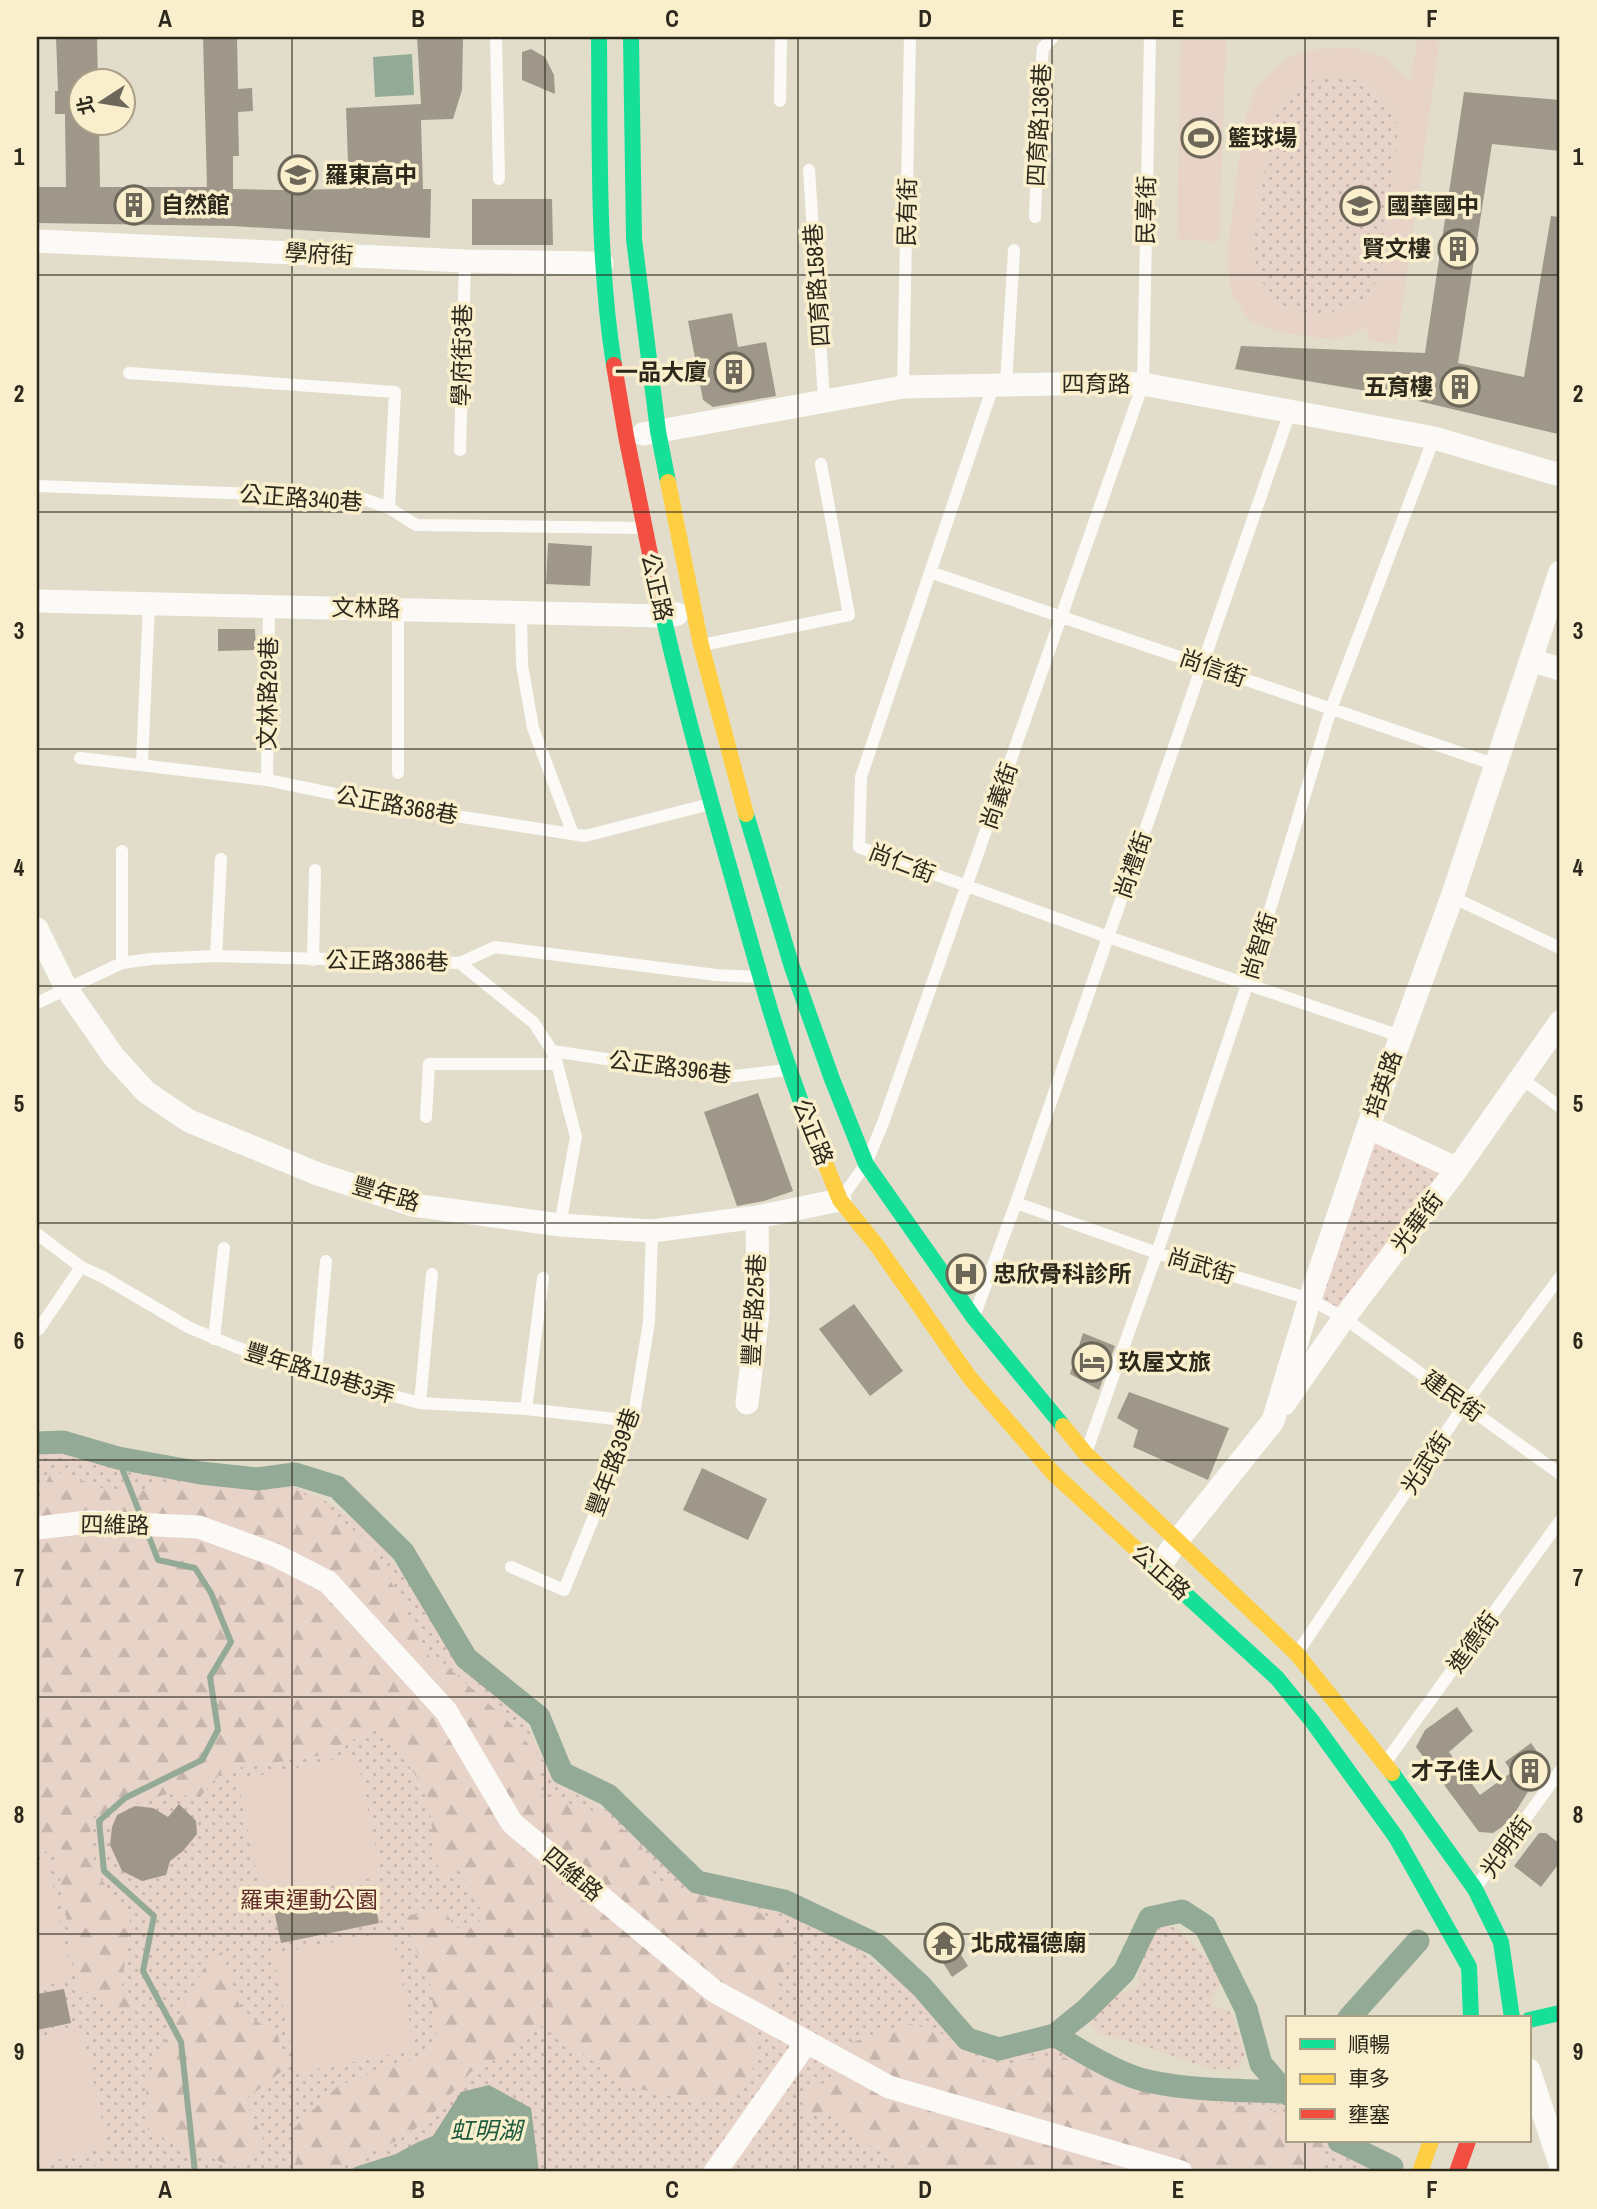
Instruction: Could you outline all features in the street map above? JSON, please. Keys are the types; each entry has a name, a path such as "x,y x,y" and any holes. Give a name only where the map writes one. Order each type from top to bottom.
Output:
{"street":[{"name":"公正路","path":"598,37 602,264 607,320 626,436 663,616 710,803 776,972 832,1079 866,1164 974,1318 1086,1454 1297,1654 1385,1764 1475,1889 1501,1942 1512,2016"},
{"name":"公正路","path":"631,37 634,239 658,431 701,645 744,807 776,972 788,1070 840,1200 878,1247 978,1387 1053,1473 1277,1678 1312,1721 1396,1837 1469,1967 1475,2016"},
{"name":"學府街","path":"37,241 465,261 602,264"},
{"name":"四育路","path":"626,436 904,387 1143,384 1434,438 1560,475"},
{"name":"培英路","path":"1158,1569 1177,1541 1273,1421 1310,1299 1368,1127 1452,897 1560,572"},
{"name":"文林路","path":"37,601 663,616 694,611"},
{"path":"1531,660 1560,669"},
{"name":"豐年路","path":"37,929 66,988 114,1057 146,1092 189,1121 318,1174 413,1205 560,1225 652,1231 757,1217 840,1200"},
{"name":"光華街","path":"1273,1421 1345,1318 1457,1169 1560,1022"},
{"path":"1368,1127 1457,1169"},
{"name":"豐年路25巷","path":"747,1404 758,1312 757,1217"},
{"name":"四維路","path":"37,1528 88,1522 199,1527 275,1555 328,1582 446,1711 512,1824 714,1991 889,2087 1181,2172"},
{"path":"1530,2020 1560,2013"},
{"path":"715,2172 806,2043"},
{"path":"1530,2073 1560,2164"},
{"path":"1420,2172 1431,2142"},
{"path":"1457,2172 1468,2142"}],"lane":[{"path":"496,37 499,179"},
{"path":"780,101 781,37"},
{"name":"民有街","path":"904,387 910,37"},
{"name":"四育路136巷","path":"1035,216 1043,48 1053,37"},
{"name":"民享街","path":"1143,384 1150,37"},
{"name":"四育路158巷","path":"810,170 824,400"},
{"path":"999,385 1014,250"},
{"name":"學府街3巷","path":"460,450 465,261"},
{"path":"129,373 395,392 389,508"},
{"name":"尚義街","path":"840,1200 866,1164 967,887 1143,384"},
{"name":"尚仁街","path":"999,385 930,572 861,777 859,847 1108,937 1400,1036"},
{"name":"尚禮街","path":"974,1318 1290,412"},
{"name":"尚智街","path":"1086,1454 1247,985 1331,709 1434,438"},
{"path":"701,645 849,615 821,464"},
{"name":"公正路340巷","path":"37,486 361,498 389,508 416,525 644,528"},
{"name":"尚信街","path":"930,572 1496,765"},
{"path":"142,764 149,603"},
{"name":"文林路29巷","path":"267,780 269,606"},
{"path":"398,609 398,773"},
{"path":"521,612 522,665 533,728 573,834"},
{"name":"公正路368巷","path":"80,758 267,780 398,807 585,836 710,803"},
{"path":"121,851 122,963"},
{"path":"216,956 220,859"},
{"path":"313,960 315,870"},
{"path":"1452,897 1560,948"},
{"name":"公正路386巷","path":"37,1003 122,963 216,956 460,963 495,947 690,972 776,972"},
{"path":"460,963 534,1023 557,1064 576,1137 560,1225"},
{"name":"公正路396巷","path":"552,1051 726,1077 788,1070"},
{"path":"426,1117 429,1065 557,1064"},
{"path":"1521,1078 1560,1107"},
{"name":"尚武街","path":"1016,1203 1157,1253 1310,1299 1345,1318"},
{"name":"豐年路39巷","path":"511,1567 564,1590 633,1422 649,1322 652,1231"},
{"name":"豐年路119巷3弄","path":"37,1234 81,1267 214,1339 316,1375 420,1403 526,1409 633,1422"},
{"path":"214,1339 224,1248"},
{"path":"316,1375 326,1261"},
{"path":"39,1329 81,1267"},
{"path":"420,1403 432,1274"},
{"name":"光武街","path":"1297,1654 1465,1404 1560,1277"},
{"path":"526,1409 543,1278"},
{"name":"建民街","path":"1345,1318 1560,1474"},
{"name":"進德街","path":"1385,1764 1560,1521"},
{"name":"光明街","path":"1475,1889 1560,1771"}],"green space":[{"name":"籃球場","path":"1181,37 1226,37 1219,242 1177,239"},
{"path":"1418,37 1440,37 1397,344 1368,341 1367,327 1352,335 1330,339 1278,332 1251,322 1232,296 1227,257 1243,125 1257,86 1287,58 1315,49 1349,47 1386,57 1397,71 1410,80","holes":["1325,75 1339,76 1374,88 1389,105 1398,131 1382,272 1362,301 1325,315 1294,311 1281,305 1258,277 1253,246 1273,113 1291,90"]},
{"path":"1325,75 1352,79 1374,88 1389,105 1398,131 1382,272 1362,301 1325,315 1294,311 1281,305 1258,277 1253,246 1273,113 1291,90"},
{"path":"1368,1127 1457,1169 1344,1318 1310,1299"},
{"name":"羅東運動公園","path":"37,1440 126,1466 249,1471 318,1496 374,1534 467,1668 524,1719 554,1782 634,1825 708,1884 798,1911 859,1950 937,2011 987,2057 1060,2047 1181,2089 1262,2091 1286,2107 1286,2142 1334,2142 1347,2157 1373,2172 37,2172"},
{"path":"52,1470 110,1491 149,1490 166,1482 222,1487 289,1485 327,1509 373,1546 434,1666 439,1659 508,1721 537,1754 543,1797 591,1810 638,1839 657,1881 750,1908 798,1932 776,1993 756,2036 752,2076 727,2102 684,2099 631,2087 540,2025 508,2053 471,2072 425,2122 400,2139 331,2172 289,2172 298,2159 291,2131 338,2086 404,2061 424,2060 438,2042 430,1984 402,1916 445,1911 456,1929 486,1919 459,1869 439,1879 427,1792 383,1728 369,1727 337,1753 223,1770 200,1797 167,1794 89,1818 95,1870 130,1921 122,1985 139,2006 119,2011 77,1986 56,1853 37,1851 37,1503"},
{"path":"357,1755 381,1876 262,1900 238,1780"},
{"path":"48,1860 72,1980 37,1987 37,1862"},
{"path":"1156,1926 1174,1927 1215,1968 1220,1984 1211,2001 1213,2008 1220,2007 1232,2013 1245,2054 1238,2069 1209,2069 1148,2047 1098,2033 1090,2023 1105,2002 1139,1985 1142,1954"},
{"path":"392,1931 415,2050 296,2073 273,1954"},
{"path":"222,1952 242,2013 277,2033 287,2067 245,2100 266,2146 235,2167 148,2134 146,2080 208,1960"},
{"path":"907,2023 938,2031 977,2062 1011,2063 1055,2054 1187,2101 1276,2111 1286,2118 1286,2142 1324,2142 1324,2172 914,2172 873,2148 828,2113 801,2114 805,2088 843,2078 835,2047 881,2034"},
{"path":"82,2028 108,2148 37,2164 37,2037"},
{"path":"129,2163 138,2172 39,2172 41,2171"}],"water":[{"path":"412,54 414,95 375,97 373,57"},
{"name":"虹明湖","path":"489,2085 531,2108 539,2172 348,2172 355,2167 396,2154 433,2136 461,2092"}],"building":[{"path":"56,37 97,37 98,66 66,66 66,136 99,136 100,187 207,187 203,37 237,37 238,89 252,88 253,111 238,112 239,156 233,156 233,189 349,189 346,108 421,104 417,37 463,37 462,90 453,119 421,120 423,189 431,189 430,238 232,226 37,223 37,187 66,187 65,114 55,114 55,91 58,91"},
{"path":"531,49 545,57 554,75 555,94 522,80 522,52"},
{"path":"1464,92 1560,100 1560,151 1492,144 1458,363 1524,377 1551,216 1560,217 1558,434 1397,396 1235,369 1241,346 1425,353"},
{"path":"472,199 552,199 553,245 472,245"},
{"name":"一品大廈","path":"732,313 738,347 766,342 776,396 713,407 703,400 688,321"},
{"path":"548,543 592,546 590,586 546,584"},
{"path":"218,629 255,629 256,650 218,651"},
{"path":"758,1093 793,1191 764,1201 737,1206 704,1112"},
{"path":"854,1304 903,1371 870,1396 819,1329"},
{"name":"玖屋文旅","path":"1083,1333 1115,1346 1099,1390 1070,1374"},
{"path":"1129,1392 1229,1428 1208,1480 1133,1447 1138,1430 1117,1418"},
{"path":"702,1468 767,1499 748,1540 683,1510"},
{"name":"才子佳人","path":"1457,1707 1473,1731 1449,1752 1480,1795 1512,1772 1505,1762 1531,1743 1550,1770 1531,1787 1509,1822 1493,1833 1479,1832 1416,1747 1425,1730"},
{"path":"179,1804 196,1821 197,1834 183,1851 170,1861 166,1875 142,1881 122,1871 110,1845 112,1827 117,1815 135,1806 153,1808 168,1817"},
{"path":"1539,1833 1546,1833 1560,1844 1560,1862 1541,1887 1514,1866"},
{"path":"372,1890 379,1923 281,1943 274,1910"},
{"path":"958,1950 968,1966 952,1977 942,1961"},
{"path":"64,1989 71,2023 37,2030 37,1994"}],"waterway":[{"path":"37,1443 63,1442 118,1458 201,1473 257,1479 295,1474 337,1487 403,1552 466,1658 539,1717 562,1773 608,1795 697,1882 784,1901 877,1945 922,1987 967,2039 999,2049 1055,2035 1087,2009 1124,1972 1150,1918 1182,1911 1205,1926 1246,2009 1261,2064 1286,2093"},
{"path":"118,1458 142,1519"},
{"path":"146,1529 158,1560 195,1568 211,1593 231,1642 210,1677 218,1730 202,1760 125,1798 99,1821 104,1871 154,1916 143,1971 181,2042 195,2172"},
{"path":"1351,2016 1418,1941"},
{"path":"1055,2035 1112,2068 1148,2081 1181,2087 1284,2092 1286,2089"},
{"path":"1341,2142 1392,2167"}],"traffic: fast":[{"path":"599,37 602,243 614,365"},
{"path":"631,37 634,239 658,431 668,482"},
{"path":"658,593 693,737 750,941 777,1033 809,1123"},
{"path":"746,814 792,967 866,1164 974,1318 1063,1426"},
{"path":"1137,1550 1277,1678 1312,1721 1396,1837 1469,1967 1471,2016"},
{"path":"1392,1773 1475,1889 1501,1942 1512,2016"},
{"path":"1530,2020 1560,2013"}],"traffic: slow":[{"path":"668,482 701,645 746,814"},
{"path":"809,1123 840,1200 878,1247 970,1378 1053,1473 1137,1550"},
{"path":"1063,1426 1086,1454 1297,1654 1392,1773"},
{"path":"1420,2172 1431,2142"}],"traffic: jam":[{"path":"614,365 658,593"},
{"path":"1457,2172 1468,2142"}],"place":[{"name":"籃球場","path":"1201,138"},
{"name":"羅東高中","path":"298,175"},
{"name":"自然館","path":"134,205"},
{"name":"國華國中","path":"1360,206"},
{"name":"賢文樓","path":"1458,249"},
{"name":"一品大廈","path":"734,372"},
{"name":"五育樓","path":"1460,387"},
{"name":"忠欣骨科診所","path":"966,1274"},
{"name":"玖屋文旅","path":"1092,1362"},
{"name":"才子佳人","path":"1530,1771"},
{"name":"北成福德廟","path":"944,1943"}]}
